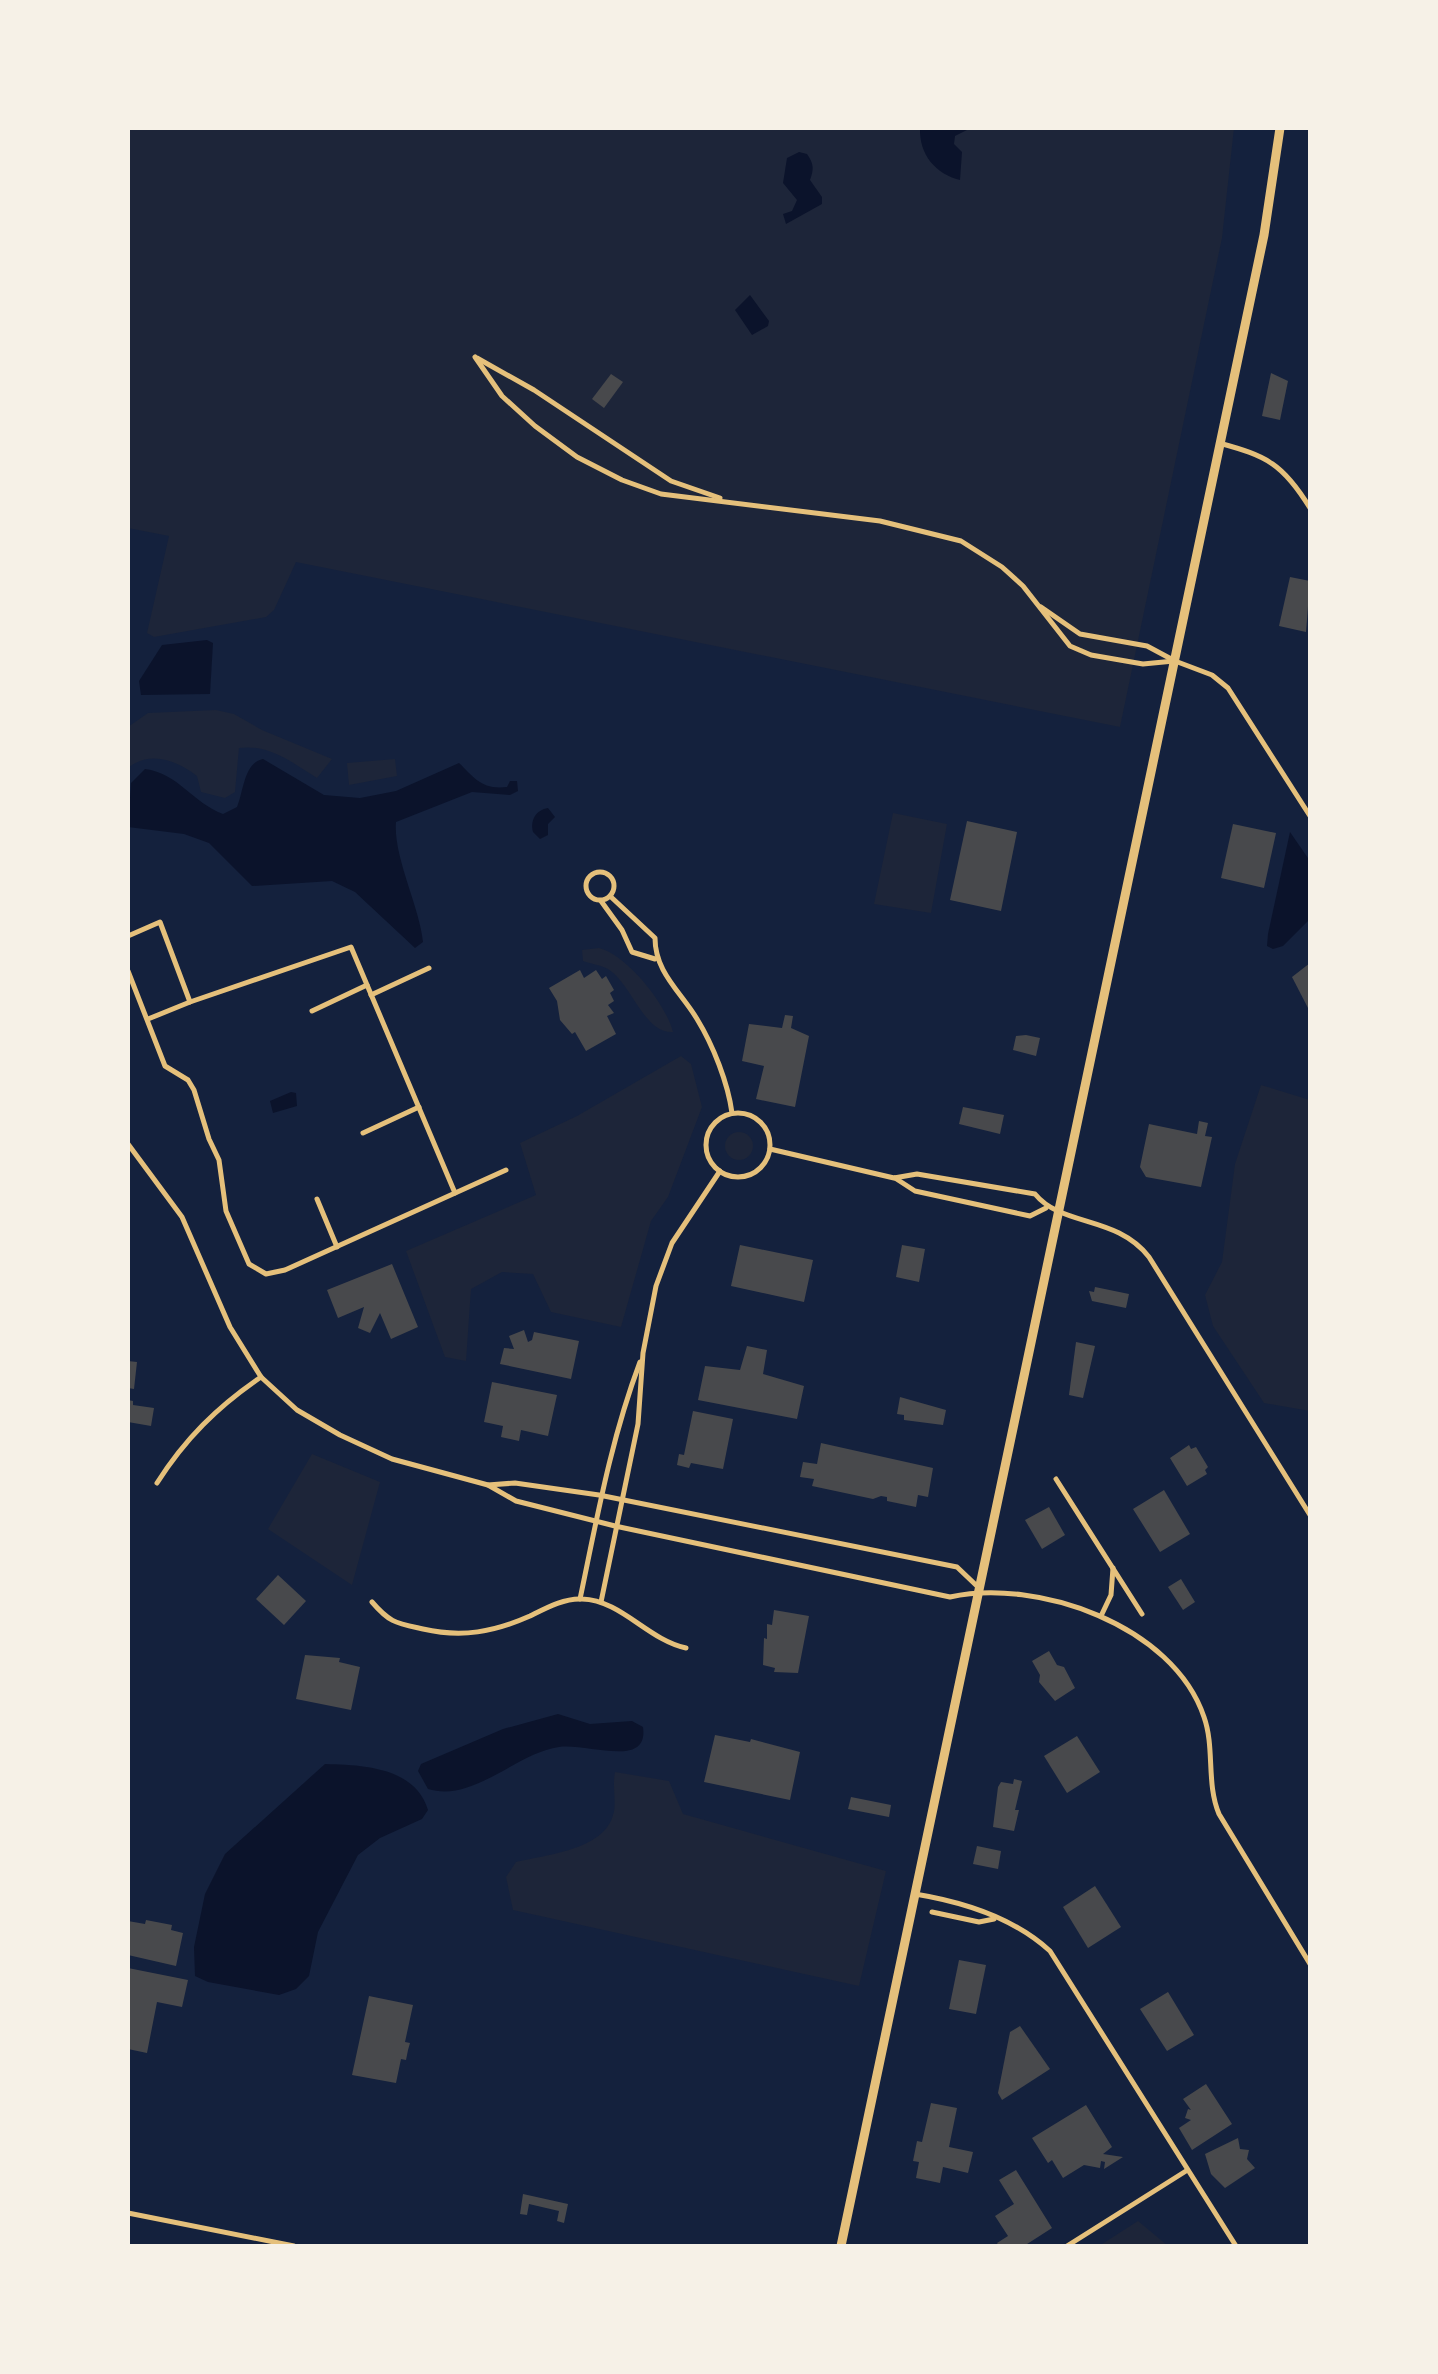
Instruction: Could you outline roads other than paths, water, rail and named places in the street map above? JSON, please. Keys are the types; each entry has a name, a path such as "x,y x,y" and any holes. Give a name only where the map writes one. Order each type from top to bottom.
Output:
{"main road":[{"path":"841,2246 982,1590 1218,443 1264,235 1280,128"}],"street":[{"path":"729,501 671,481 534,390 475,357 502,396 577,457 661,494 880,521 961,541 1002,567 1039,605 1070,646 1091,655 1143,664 1175,661"},
{"path":"1218,443 1257,453 1278,465 1293,479 1310,508"},
{"path":"1039,605 1080,634 1147,646 1212,675 1228,688 1310,816"},
{"path":"601,901 610,896 614,889 610,876 603,872 593,873 586,880 585,890 593,899 601,901 622,930 632,952 655,959"},
{"path":"610,896 655,938 655,959 698,1021 728,1093 732,1113"},
{"path":"128,936 160,922 190,1002"},
{"path":"148,1019 351,947 455,1193"},
{"path":"371,995 429,968"},
{"path":"129,969 165,1066 188,1080 194,1090 219,1160 226,1211 249,1264 266,1274 337,1247 506,1170"},
{"path":"312,1011 367,985"},
{"path":"363,1133 419,1107"},
{"path":"732,1113 752,1115 767,1129 770,1149 767,1159 753,1174 733,1177 720,1171 709,1159 706,1140 715,1122 732,1113"},
{"path":"128,1144 182,1217 230,1327 261,1377 297,1410 340,1435 392,1459 488,1485 516,1501 596,1522 950,1597 982,1590 1057,1603 1124,1626 1158,1651 1201,1708 1208,1734 1212,1799 1310,1964"},
{"path":"770,1149 894,1178 915,1191 1030,1216 1046,1208 1122,1233 1140,1246 1310,1515"},
{"path":"601,1602 638,1424 643,1353 656,1286 672,1243 720,1171"},
{"path":"894,1178 917,1174 1035,1194 1046,1208"},
{"path":"317,1199 337,1247"},
{"path":"580,1599 599,1495 622,1409 643,1353"},
{"path":"157,1483 181,1445 204,1421 261,1377"},
{"path":"1056,1479 1142,1614"},
{"path":"488,1485 515,1483 599,1495 957,1567 982,1590"},
{"path":"1101,1616 1111,1595 1113,1567"},
{"path":"372,1602 388,1621 443,1634 475,1635 558,1603 580,1599 601,1602 659,1640 686,1648"},
{"path":"915,1894 971,1906 1031,1934 1050,1951 1236,2246"},
{"path":"932,1912 979,1922 994,1919"},
{"path":"1067,2246 1186,2171"},
{"path":"128,2213 294,2246"}]}
